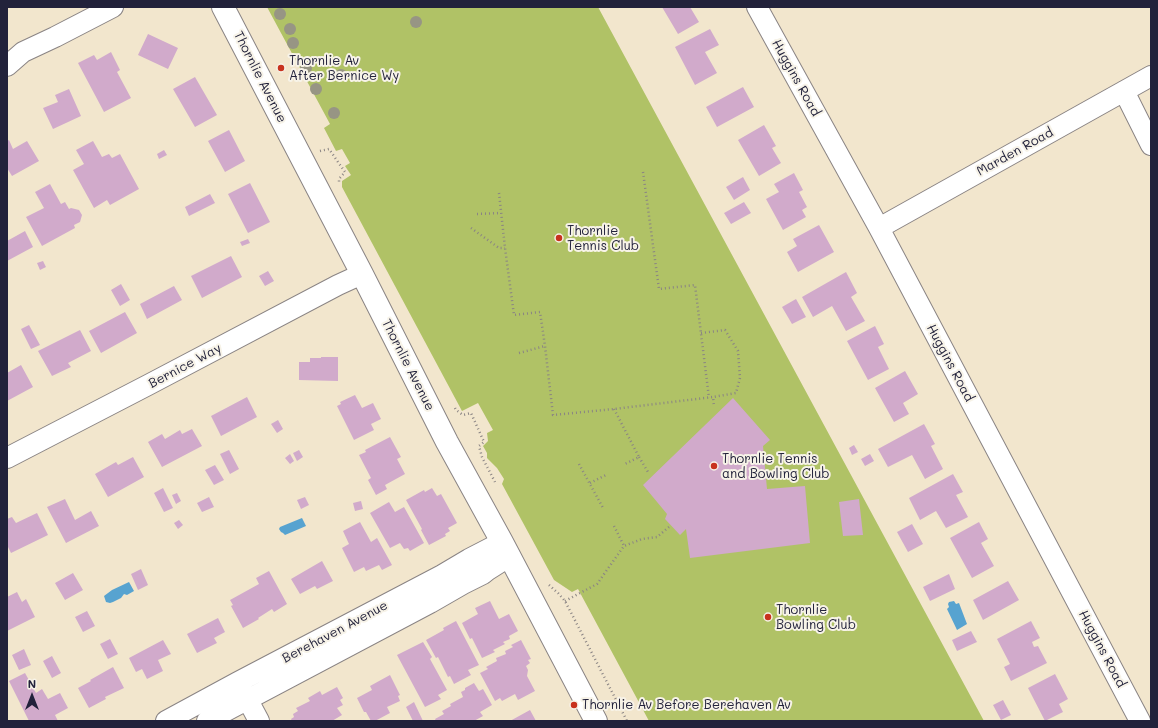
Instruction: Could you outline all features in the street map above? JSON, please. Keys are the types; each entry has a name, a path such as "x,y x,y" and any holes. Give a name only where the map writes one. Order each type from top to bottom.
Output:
{"main road":[{"name":"Thornlie Avenue","path":"223,7 362,274 447,442 506,549 596,721"}],"street":[{"path":"7,66 23,52 113,7"},
{"name":"Huggins Road","path":"757,7 858,193 879,228 1140,721"},
{"name":"Marden Road","path":"879,228 1151,76"},
{"path":"1124,91 1151,145"},
{"name":"Bernice Way","path":"7,458 338,285 362,274"},
{"name":"Berehaven Avenue","path":"166,721 442,575 469,558 506,549"},
{"name":"Berehaven Avenue","path":"207,721 483,574 506,549"},
{"path":"238,682 259,721"}],"path":[{"path":"316,148 320,151 329,149 345,172 339,179 339,185"},
{"path":"643,172 659,289 695,286 709,398"},
{"path":"499,193 504,248 514,315 540,312 553,414 614,409 736,394 740,378 738,351 725,330 701,332"},
{"path":"477,214 500,213"},
{"path":"470,228 499,248 504,248"},
{"path":"519,353 545,346"},
{"path":"713,397 714,406"},
{"path":"452,404 456,410 463,414 470,413 484,442 479,446 482,457 496,485"},
{"path":"614,409 648,472"},
{"path":"625,464 639,457"},
{"path":"579,464 603,508"},
{"path":"590,483 606,474"},
{"path":"614,526 624,546"},
{"path":"565,601 597,584 624,546 642,539 658,537 669,527"},
{"path":"548,584 565,601 627,721"}],"green space":[{"path":"267,7 598,7 984,721 649,721 578,589 572,592 554,580 502,484 504,479 497,468 487,458 487,453 483,446 488,441 487,433 493,430 478,403 462,411 342,187 342,181 351,175 345,166 350,163 342,149 336,151 324,128 330,124"}],"water":[{"path":"302,518 306,526 285,535 279,529 280,527"},
{"path":"129,582 134,591 127,595 124,594 121,598 113,602 106,602 104,596 112,590"},
{"path":"954,601 956,604 959,603 967,624 957,630 947,609 949,607 949,602"}],"building":[{"path":"662,7 690,7 699,22 678,34"},
{"path":"710,29 719,45 705,52 717,73 695,85 675,47"},
{"path":"148,34 178,48 168,69 138,55"},
{"path":"111,52 120,70 117,72 131,98 104,112 78,63 94,55 97,60"},
{"path":"195,77 217,115 195,127 173,89"},
{"path":"743,87 754,107 717,127 706,107"},
{"path":"69,89 81,116 53,129 43,108 58,102 55,95"},
{"path":"764,125 776,146 772,148 781,163 759,176 738,140"},
{"path":"229,130 245,161 225,172 208,141"},
{"path":"9,140 13,149 27,141 39,161 12,176 7,168 7,141"},
{"path":"93,141 102,157 109,154 112,158 120,154 139,189 110,205 107,200 94,208 73,170 84,164 76,150"},
{"path":"164,150 167,155 159,159 157,154"},
{"path":"794,173 803,190 799,192 807,207 802,210 806,217 783,230 766,199 779,192 774,184"},
{"path":"743,177 750,190 734,200 726,187"},
{"path":"250,183 270,222 248,233 228,194"},
{"path":"50,184 61,204 65,202 69,209 79,210 82,215 80,222 74,225 75,228 42,246 26,217 44,208 35,192"},
{"path":"210,194 215,203 189,216 185,207"},
{"path":"744,202 751,213 731,224 724,213"},
{"path":"819,225 834,252 798,272 787,252 797,246 793,239"},
{"path":"25,231 33,247 7,261 7,241"},
{"path":"248,239 250,243 242,246 240,242"},
{"path":"231,256 242,277 202,298 191,276"},
{"path":"43,261 46,267 40,270 37,263"},
{"path":"268,271 274,281 265,286 259,276"},
{"path":"846,272 857,293 851,297 865,321 846,331 832,306 813,317 802,297"},
{"path":"121,284 130,300 120,306 111,290"},
{"path":"174,286 182,300 147,319 140,304"},
{"path":"796,299 806,317 792,324 782,307"},
{"path":"125,312 137,333 101,353 89,331"},
{"path":"29,325 40,345 31,349 21,329"},
{"path":"875,326 884,344 878,347 889,369 868,380 847,341"},
{"path":"80,330 91,351 68,363 71,367 52,376 38,351"},
{"path":"338,357 338,381 299,380 299,362 310,362 310,358"},
{"path":"21,365 33,387 7,401 7,373"},
{"path":"905,371 918,394 903,403 909,414 894,422 875,388"},
{"path":"355,395 362,408 373,403 381,419 371,424 374,430 354,440 337,406 341,404 340,402"},
{"path":"247,397 257,417 221,436 211,416"},
{"name":"Thornlie Tennis and Bowling Club","path":"733,398 770,440 763,446 767,489 805,486 810,543 690,558 686,529 680,535 665,519 667,514 643,485"},
{"path":"278,420 283,429 277,433 271,424"},
{"path":"924,424 935,444 931,446 943,469 925,479 912,455 888,467 878,449"},
{"path":"192,429 202,446 162,467 148,442 162,434 165,439 180,430 182,434"},
{"path":"390,437 401,457 397,459 405,474 385,485 387,489 376,495 368,480 371,478 359,455 366,452 365,450"},
{"path":"854,445 858,452 852,455 849,448"},
{"path":"229,450 239,469 230,474 220,454"},
{"path":"299,450 303,457 297,461 293,453"},
{"path":"290,454 294,461 290,464 285,458"},
{"path":"870,454 874,461 865,466 861,459"},
{"path":"133,457 144,477 108,497 95,474 116,462 118,465"},
{"path":"215,465 224,480 214,485 205,470"},
{"path":"953,474 963,492 956,495 968,517 946,528 936,511 920,520 909,498"},
{"path":"163,488 173,508 164,512 154,493"},
{"path":"432,488 437,496 441,494 457,523 448,528 450,531 445,534 446,536 429,545 406,500 424,490 425,492"},
{"path":"177,493 181,501 176,504 172,495"},
{"path":"209,497 214,507 202,512 197,503"},
{"path":"305,497 309,505 301,509 297,500"},
{"path":"65,499 75,520 91,511 99,526 66,543 47,507"},
{"path":"859,499 863,535 843,536 839,502"},
{"path":"361,501 363,509 355,511 353,503"},
{"path":"389,502 395,512 404,507 424,543 410,551 408,548 404,549 400,543 390,548 370,513"},
{"path":"37,513 48,535 11,553 7,545 7,519 12,517 16,523"},
{"path":"179,520 183,525 178,529 174,523"},
{"path":"360,522 371,542 377,538 392,565 382,570 379,565 366,571 364,567 354,572 342,548 349,544 343,531"},
{"path":"979,522 988,539 981,543 994,566 972,578 950,538"},
{"path":"912,524 923,544 908,552 897,532"},
{"path":"322,561 333,581 317,589 315,586 300,594 291,579"},
{"path":"141,569 148,585 138,590 131,574"},
{"path":"269,571 287,604 274,612 272,609 258,618 259,619 243,628 231,606 233,605 230,600 259,584 256,578"},
{"path":"73,573 83,590 65,600 55,583"},
{"path":"949,574 955,589 930,601 923,587"},
{"path":"1008,581 1019,600 983,620 973,600"},
{"path":"17,592 22,602 26,599 35,617 7,631 7,597"},
{"path":"490,601 499,619 509,614 518,631 509,636 510,639 503,642 505,644 493,650 495,652 482,658 472,638 470,639 462,623 478,614 475,608"},
{"path":"87,611 95,626 83,632 75,617"},
{"path":"218,618 225,632 214,638 217,643 197,653 187,634"},
{"path":"456,621 479,665 468,670 471,675 454,684 450,676 448,677 438,657 436,658 426,640"},
{"path":"1031,621 1040,638 1032,642 1034,647 1038,646 1047,663 1011,681 1004,667 1010,664 997,639"},
{"path":"971,631 977,642 957,651 952,640"},
{"path":"110,639 118,654 108,659 100,644"},
{"path":"163,640 171,654 158,660 163,671 147,679 142,669 136,672 129,658"},
{"path":"521,640 531,659 528,660 530,663 526,666 528,670 527,676 535,691 518,700 515,694 502,701 500,698 495,701 480,673 488,669 486,667 497,661 496,658 506,654 505,651 513,647 511,645"},
{"path":"423,642 432,657 430,659 447,690 438,695 441,699 425,707 397,655"},
{"path":"24,649 31,665 19,670 12,655"},
{"path":"52,656 61,673 52,678 43,661"},
{"path":"113,667 124,688 105,697 106,699 89,708 78,688"},
{"path":"25,673 36,693 42,689 48,699 60,693 68,708 55,715 58,721 29,721 9,681"},
{"path":"1055,674 1068,699 1059,704 1063,712 1045,721 1028,688"},
{"path":"390,675 400,695 398,696 400,701 387,707 390,713 375,721 371,721 366,712 364,712 357,698 372,690 370,686"},
{"path":"474,683 479,691 483,689 492,705 480,712 483,716 474,721 436,721 435,719 444,714 442,711 451,706 450,704 463,697 461,692 465,690 465,688"},
{"path":"337,687 343,698 340,700 343,705 337,708 342,715 332,721 292,721 291,719 294,717 293,714 298,711 296,708 310,701 308,698 320,691 322,695"},
{"path":"1003,700 1011,715 1001,720 993,705"},
{"path":"414,702 423,721 413,721 406,707"},
{"path":"530,710 536,721 510,721"}],"place":[{"name":"Thornlie Av After Bernice Wy","path":"281,68"},
{"name":"Thornlie Tennis Club","path":"559,238"},
{"name":"Thornlie Tennis and Bowling Club","path":"714,466"},
{"name":"Thornlie Bowling Club","path":"768,617"},
{"name":"Thornlie Av Before Berehaven Av","path":"574,705"}]}
